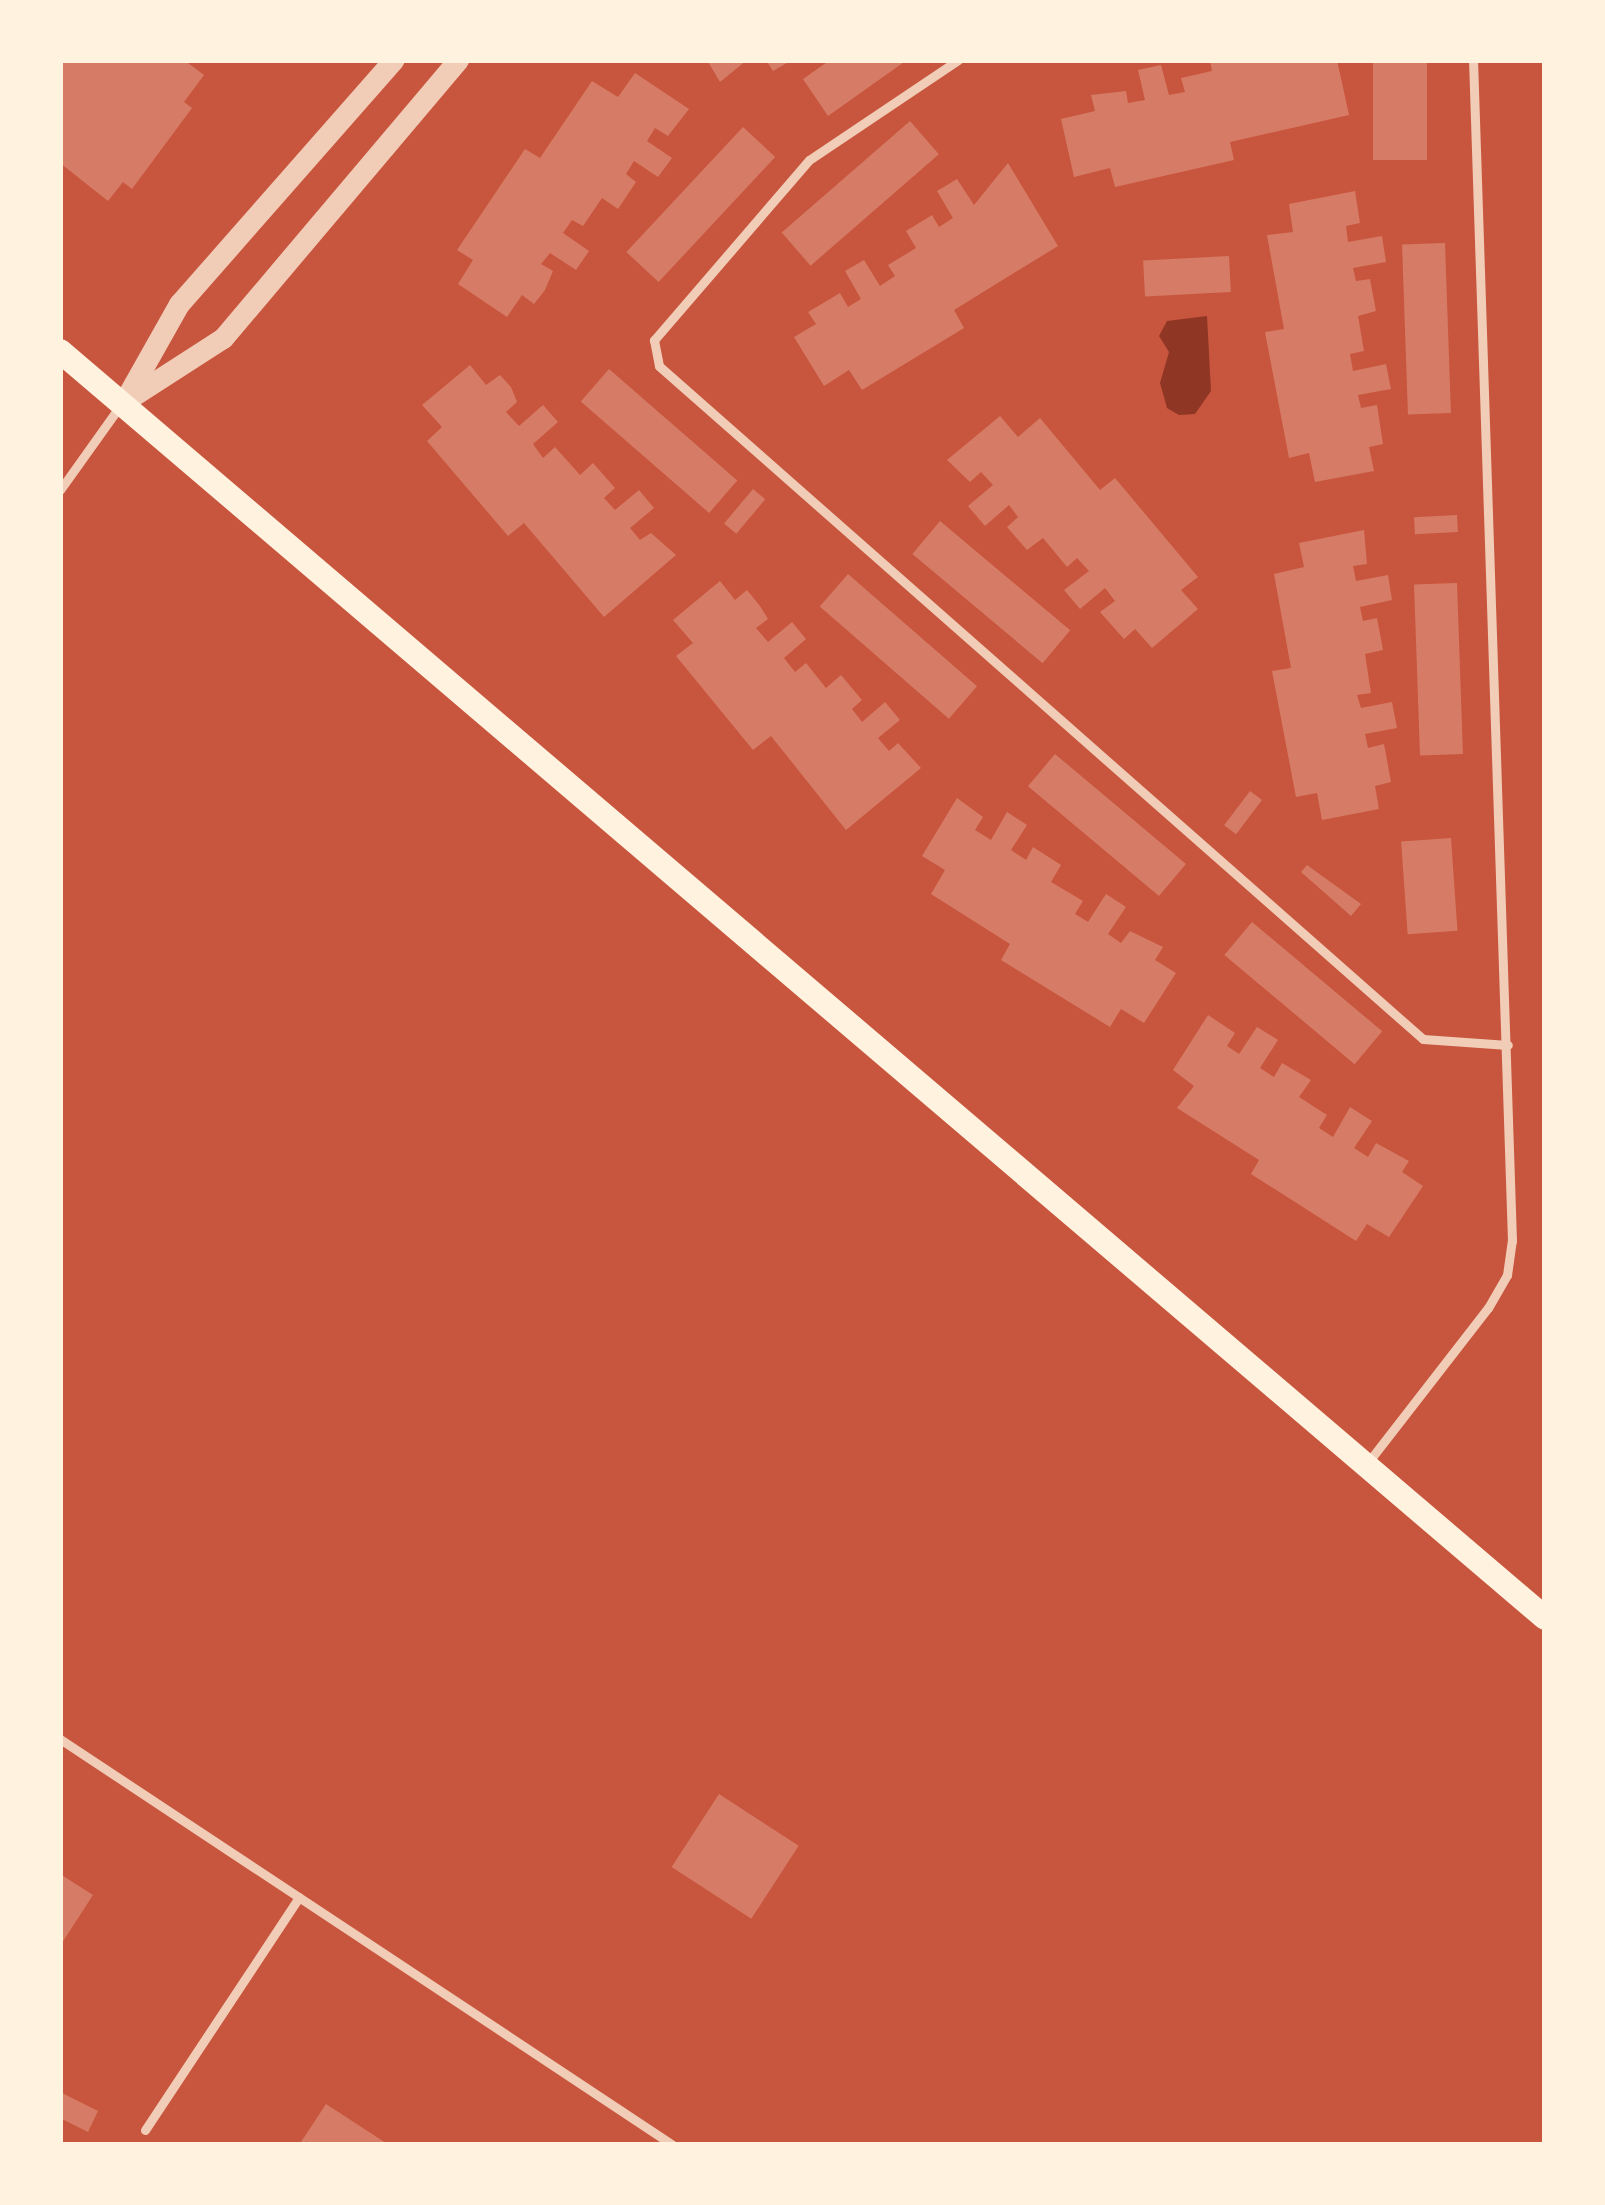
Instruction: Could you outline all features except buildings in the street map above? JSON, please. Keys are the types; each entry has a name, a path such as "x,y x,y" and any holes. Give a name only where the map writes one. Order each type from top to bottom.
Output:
{"main road":[{"path":"60,351 1363,1469 1545,1618"}],"street":[{"path":"122,404 178,304 393,60"},
{"path":"122,404 223,338 458,60"}],"lane":[{"path":"958,60 809,160 654,340 659,366 1423,1039 1508,1045"},
{"path":"1363,1469 1508,1275 1508,1045 1473,60"},
{"path":"60,490 122,404"},
{"path":"60,1738 674,2145"},
{"path":"145,2130 299,1897"}],"shaded area":[{"path":"1207,316 1211,391 1195,414 1179,415 1167,408 1160,383 1169,352 1159,336 1167,321"}]}
